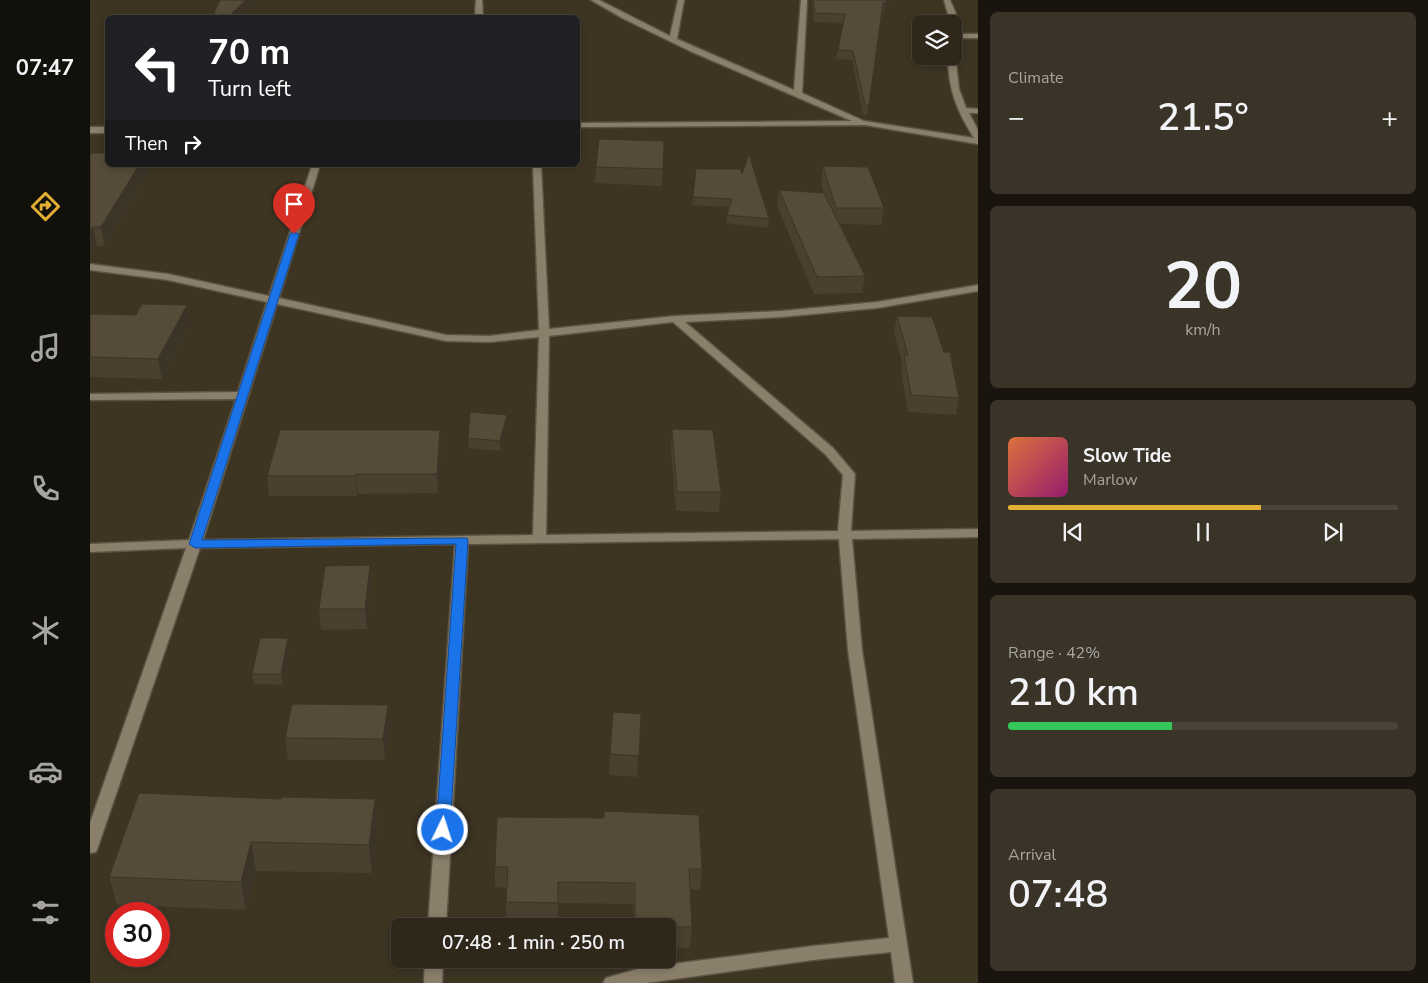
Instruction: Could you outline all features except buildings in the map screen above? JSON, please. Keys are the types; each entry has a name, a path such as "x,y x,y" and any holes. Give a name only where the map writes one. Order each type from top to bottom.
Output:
{"street":[{"path":"479,0 479,15"},
{"path":"594,0 673,39 865,123"},
{"path":"673,39 681,0"},
{"path":"798,94 804,0"},
{"path":"947,0 952,15"},
{"path":"962,36 978,36"},
{"path":"952,65 952,74 962,111 978,137"},
{"path":"962,111 978,111"},
{"path":"580,125 865,123 978,141"},
{"path":"90,130 105,130"},
{"path":"90,847 195,544 315,167"},
{"path":"536,167 544,333 538,540"},
{"path":"90,266 168,277 446,338 489,339 676,318 781,314 877,305 978,288"},
{"path":"676,318 829,451 849,474 845,536 854,652 904,983"},
{"path":"90,397 243,395"},
{"path":"90,548 195,544 978,534"},
{"path":"438,918 462,541"},
{"path":"612,983 641,976 813,953 899,944"},
{"path":"433,983 434,968"}],"route":[{"path":"294,234 195,544 462,541 443,830"}]}
